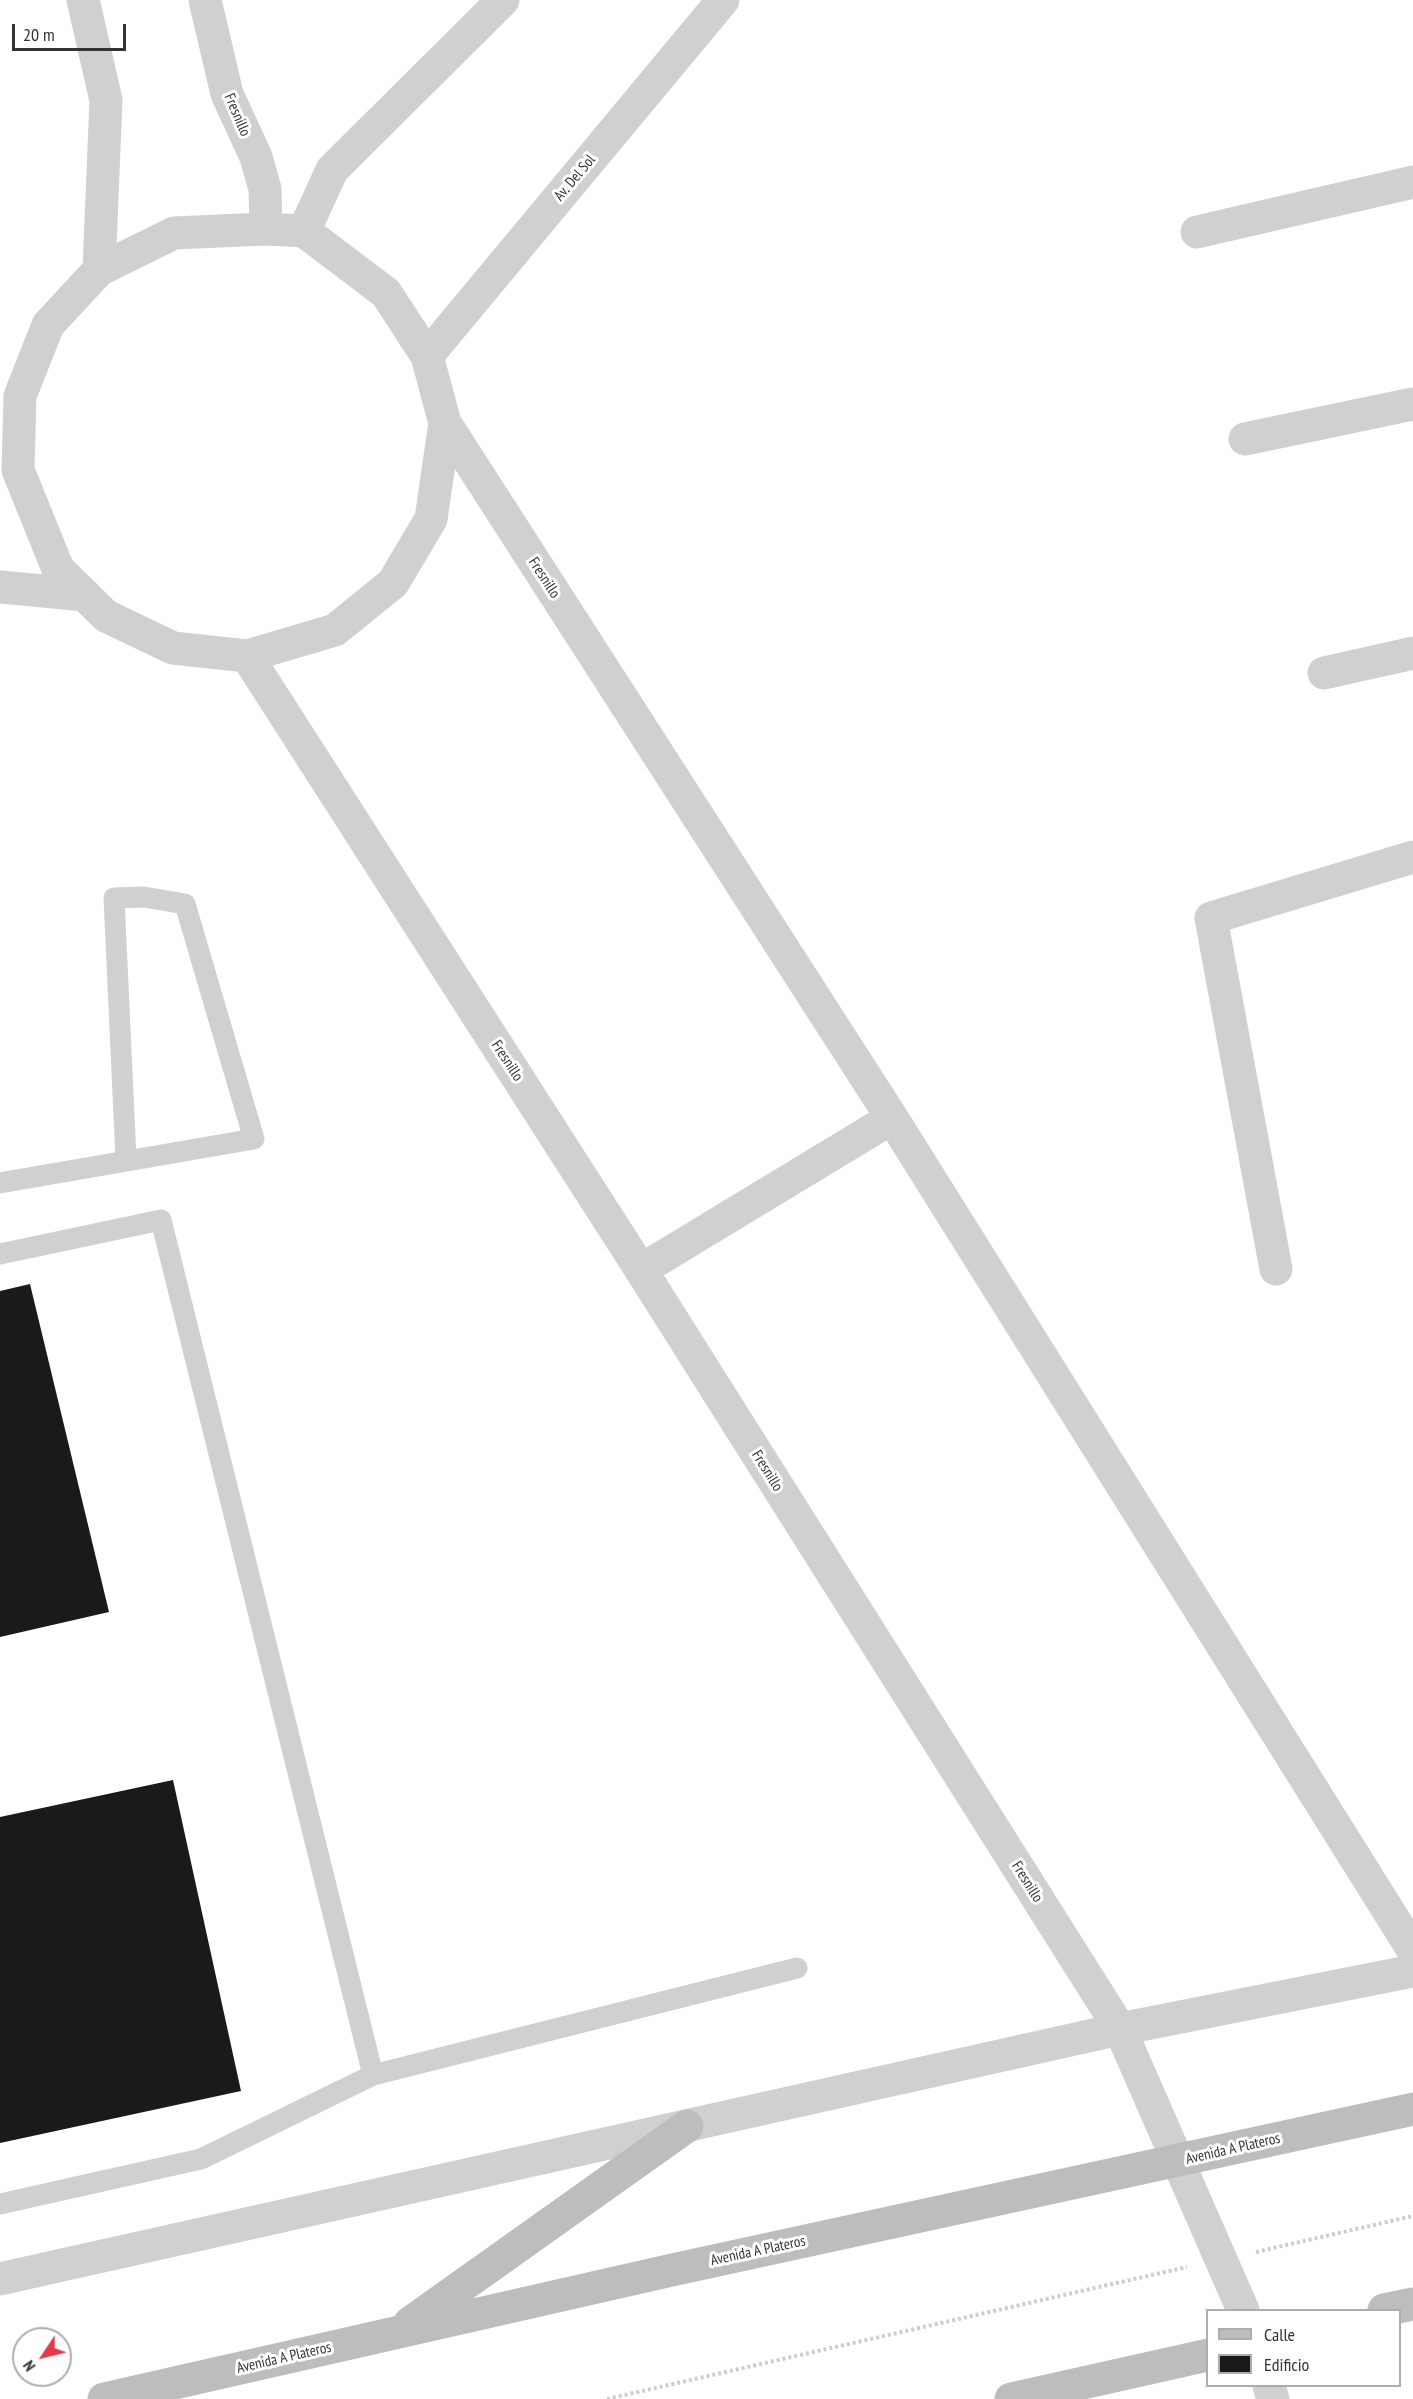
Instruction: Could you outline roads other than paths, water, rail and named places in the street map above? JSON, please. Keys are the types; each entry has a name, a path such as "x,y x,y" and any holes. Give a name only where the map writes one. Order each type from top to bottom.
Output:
{"main road":[{"name":"Avenida A Plateros","path":"104,2399 684,2267 1413,2109"},
{"path":"397,2332 687,2126"},
{"path":"1389,2309 1413,2304"},
{"path":"1011,2399 1206,2355"}],"street":[{"path":"83,0 106,100 99,270"},
{"name":"Fresnillo","path":"205,0 227,94 256,157 262,179 266,229"},
{"path":"304,231 332,170 503,0"},
{"name":"Av. Del Sol","path":"427,356 723,0"},
{"path":"1197,232 1413,182"},
{"path":"266,229 304,231 386,293 427,356 445,423 431,519 393,583 335,630 247,656 173,648 106,616 58,569 18,471 10,400 48,326 99,270 174,233 266,229"},
{"path":"1245,439 1413,404"},
{"name":"Fresnillo","path":"445,423 892,1118 1413,1950"},
{"path":"0,587 85,595"},
{"path":"1324,673 1413,653"},
{"name":"Fresnillo","path":"247,656 640,1270 1120,2029 1243,2309"},
{"path":"1276,1269 1211,918 1413,857"},
{"path":"640,1270 892,1118"},
{"path":"0,2279 1120,2029 1413,1971"}],"lane":[{"path":"0,1183 126,1159 254,1139 185,904 144,897 114,898 126,1159"},
{"path":"0,1254 160,1220 373,2075"},
{"path":"0,2204 201,2158 373,2075 797,1968"}]}
